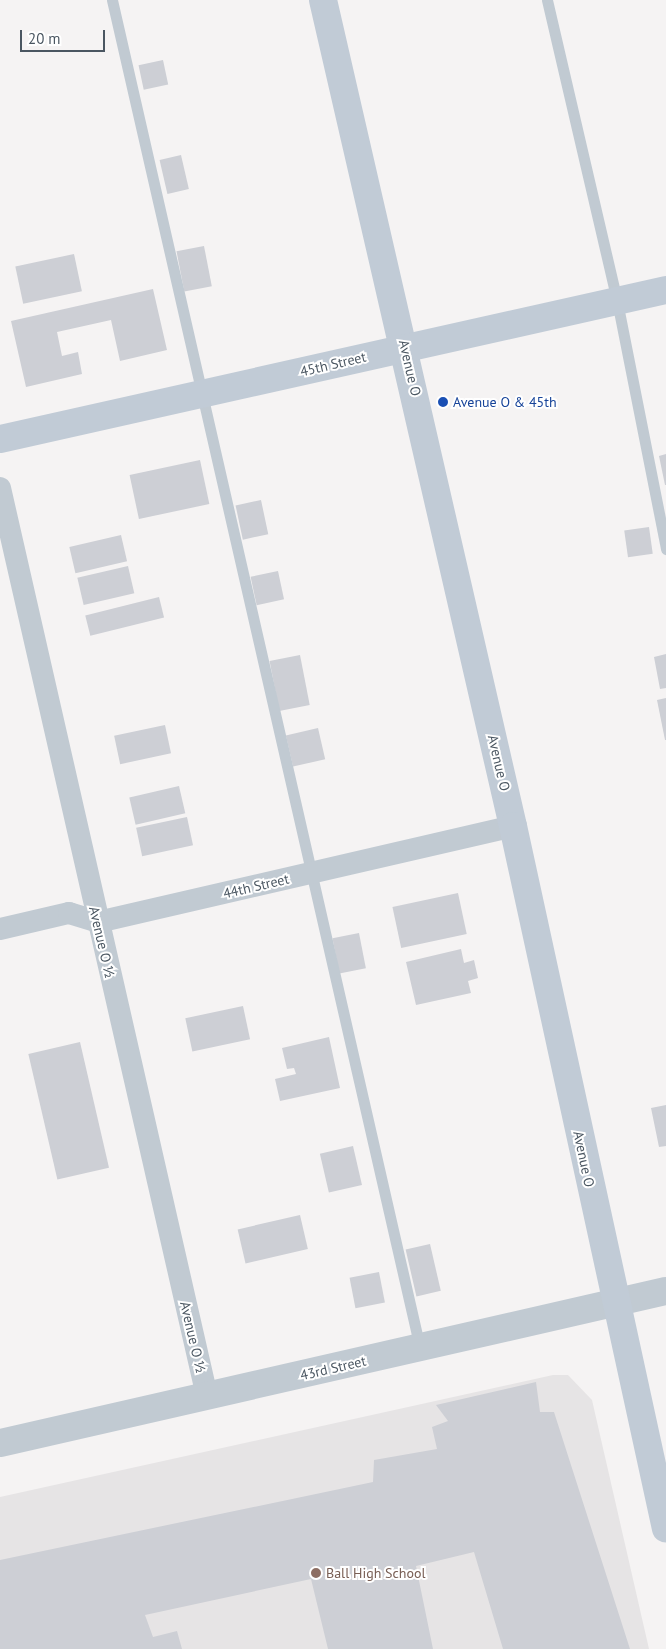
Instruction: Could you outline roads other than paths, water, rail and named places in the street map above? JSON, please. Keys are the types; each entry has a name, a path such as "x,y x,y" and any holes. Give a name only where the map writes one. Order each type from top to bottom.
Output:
{"main road":[{"name":"Avenue O","path":"323,0 405,348 513,826 615,1302 666,1529"},
{"name":"45th Street","path":"0,439 666,290"}],"street":[{"name":"Avenue O ½","path":"0,488 5,538 98,922 207,1396"},
{"name":"44th Street","path":"98,922 513,826"},
{"path":"0,929 69,913 98,922"},
{"name":"43rd Street","path":"0,1443 666,1291"}],"lane":[{"path":"112,0 420,1348"},
{"path":"547,0 617,301 666,548"}],"place":[{"name":"Avenue O & 45th","path":"443,402"},
{"name":"Ball High School","path":"316,1573"}]}
